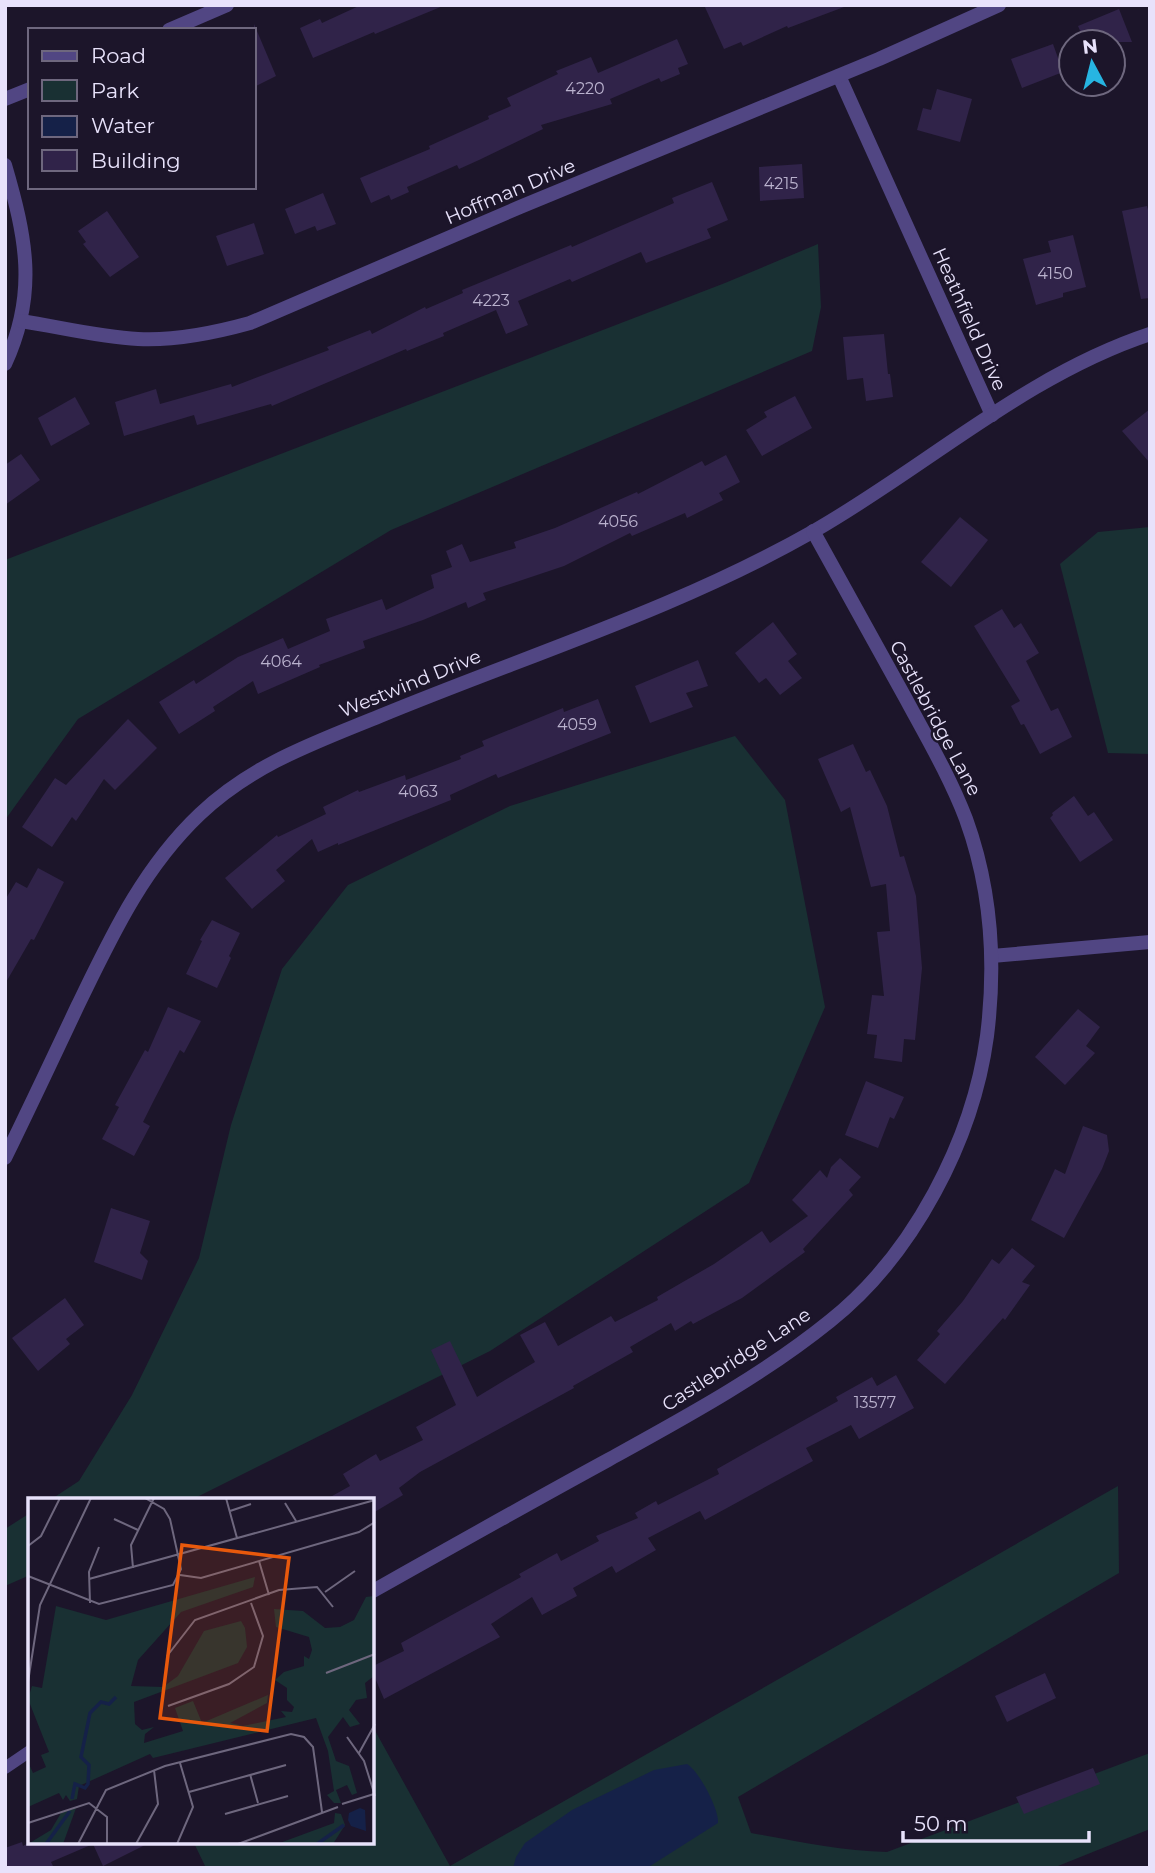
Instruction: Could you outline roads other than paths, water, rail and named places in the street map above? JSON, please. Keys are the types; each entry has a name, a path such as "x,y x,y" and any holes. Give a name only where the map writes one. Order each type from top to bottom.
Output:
{"street":[{"path":"174,28 227,5"},
{"name":"Hoffman Drive","path":"21,321 139,339 182,338 250,323 520,207 839,76 999,5"},
{"name":"Heathfield Drive","path":"839,76 992,415 1098,353 1150,334"},
{"path":"5,99 28,90"},
{"path":"5,164 18,208 26,257 27,284 21,321 5,364"},
{"name":"Westwind Drive","path":"5,1158 110,938 140,885 168,847 201,812 238,783 279,757 446,688 632,617 741,570 813,531 992,415"},
{"name":"Castlebridge Lane","path":"374,1590 698,1410 776,1361 832,1320 866,1287 900,1247 930,1202 961,1134 983,1065 991,1003 992,956 981,870 967,820 946,773 813,531"},
{"path":"992,956 1150,942"}],"lane":[{"path":"5,1768 28,1752"}],"water":[{"path":"687,1764 707,1791 718,1823 647,1868 513,1868 525,1843 572,1810 654,1770"}]}
